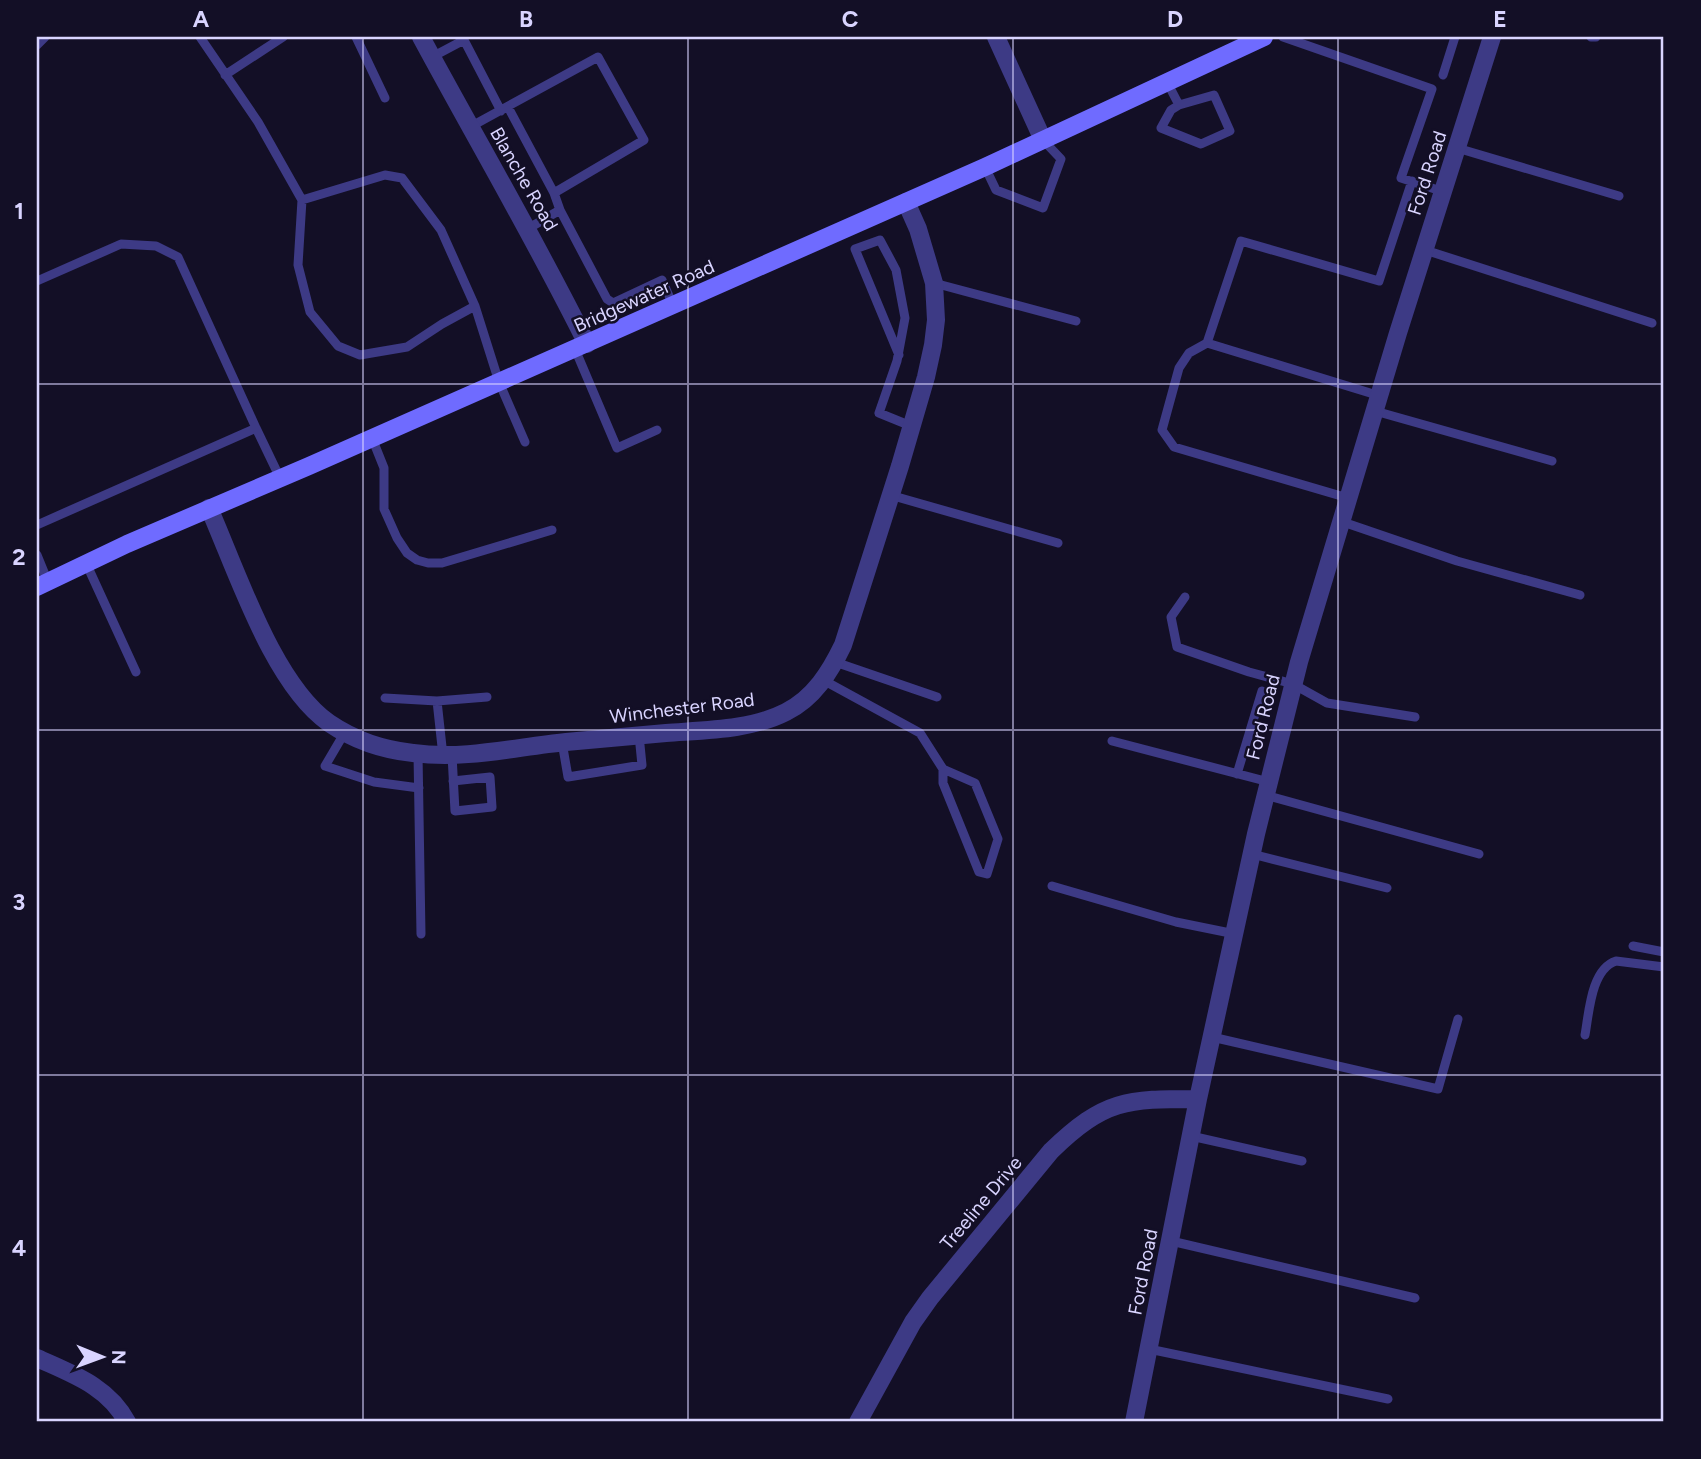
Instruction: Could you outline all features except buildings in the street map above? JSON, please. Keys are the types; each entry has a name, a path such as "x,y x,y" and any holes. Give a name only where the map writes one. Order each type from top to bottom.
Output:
{"main road":[{"name":"Bridgewater Road","path":"42,584 985,167 1264,37"}],"street":[{"name":"Blanche Road","path":"421,37 528,228 581,346"},
{"path":"996,37 1043,140"},
{"name":"Ford Road","path":"1134,1422 1198,1098 1293,684 1340,521 1492,37"},
{"name":"Winchester Road","path":"209,508 258,623 289,679 310,707 345,732 384,748 418,754 475,755 562,742 731,727 768,719 799,705 823,680 843,645 911,426 933,345 936,320 934,284 918,229 906,202"},
{"name":"Treeline Drive","path":"858,1422 913,1322 930,1298 1051,1151 1073,1130 1094,1114 1126,1102 1156,1098 1198,1098"},
{"path":"37,1358 98,1388 127,1422"}],"lane":[{"path":"37,45 45,37"},
{"path":"200,37 258,122 302,200 298,265 310,312 338,346 360,355 407,347 475,306"},
{"path":"225,75 283,37"},
{"path":"356,37 384,98"},
{"path":"1283,37 1432,89 1401,178 1444,192"},
{"path":"1443,75 1455,37"},
{"path":"432,57 464,40 554,193 560,210 607,299 612,303 662,280 673,305"},
{"path":"470,127 597,57 644,140 554,193"},
{"path":"1167,82 1180,105"},
{"path":"1214,95 1230,131 1201,144 1161,128 1171,110 1180,105 1214,95"},
{"path":"985,167 996,190 1043,208 1061,159 1043,140"},
{"path":"1457,148 1619,196"},
{"path":"302,200 385,175 402,178 441,230 475,306 499,382 525,442"},
{"path":"1348,498 1174,447 1162,430 1179,368 1189,353 1207,343 1241,241 1379,281 1412,181"},
{"path":"528,228 560,210"},
{"path":"899,355 855,249 880,240 896,270 905,318 899,355 879,413 911,426"},
{"path":"37,281 121,244 156,246 178,257 280,478"},
{"path":"1425,250 1652,323"},
{"path":"934,284 1076,321"},
{"path":"1207,343 1552,461"},
{"path":"581,346 617,448 657,430"},
{"path":"37,525 256,428"},
{"path":"372,438 384,468 384,509 397,538 407,553 416,560 433,564 453,560 552,530"},
{"path":"890,495 1058,543"},
{"path":"1340,521 1457,561 1580,596"},
{"path":"37,555 42,584"},
{"path":"86,563 136,672"},
{"path":"1185,597 1171,617 1177,646 1249,672 1293,684 1326,703 1415,717"},
{"path":"835,662 937,697"},
{"path":"823,680 920,733 943,769 943,783 979,872 987,874 998,839 975,783 943,769"},
{"path":"1237,774 1262,691"},
{"path":"385,698 438,701 487,697"},
{"path":"438,701 453,780 455,811 492,807 490,777 453,780"},
{"path":"345,732 325,766 374,782 419,788"},
{"path":"562,742 568,777 642,765 639,735"},
{"path":"1112,741 1237,774 1267,789 1479,854"},
{"path":"418,754 421,934"},
{"path":"1252,854 1387,888"},
{"path":"1052,886 1176,922 1235,934"},
{"path":"1633,946 1664,952"},
{"path":"1585,1035 1597,982 1603,968 1616,961 1664,967"},
{"path":"1213,1037 1438,1089 1458,1019"},
{"path":"1191,1136 1302,1161"},
{"path":"1171,1241 1415,1298"},
{"path":"1149,1349 1388,1399"}]}
